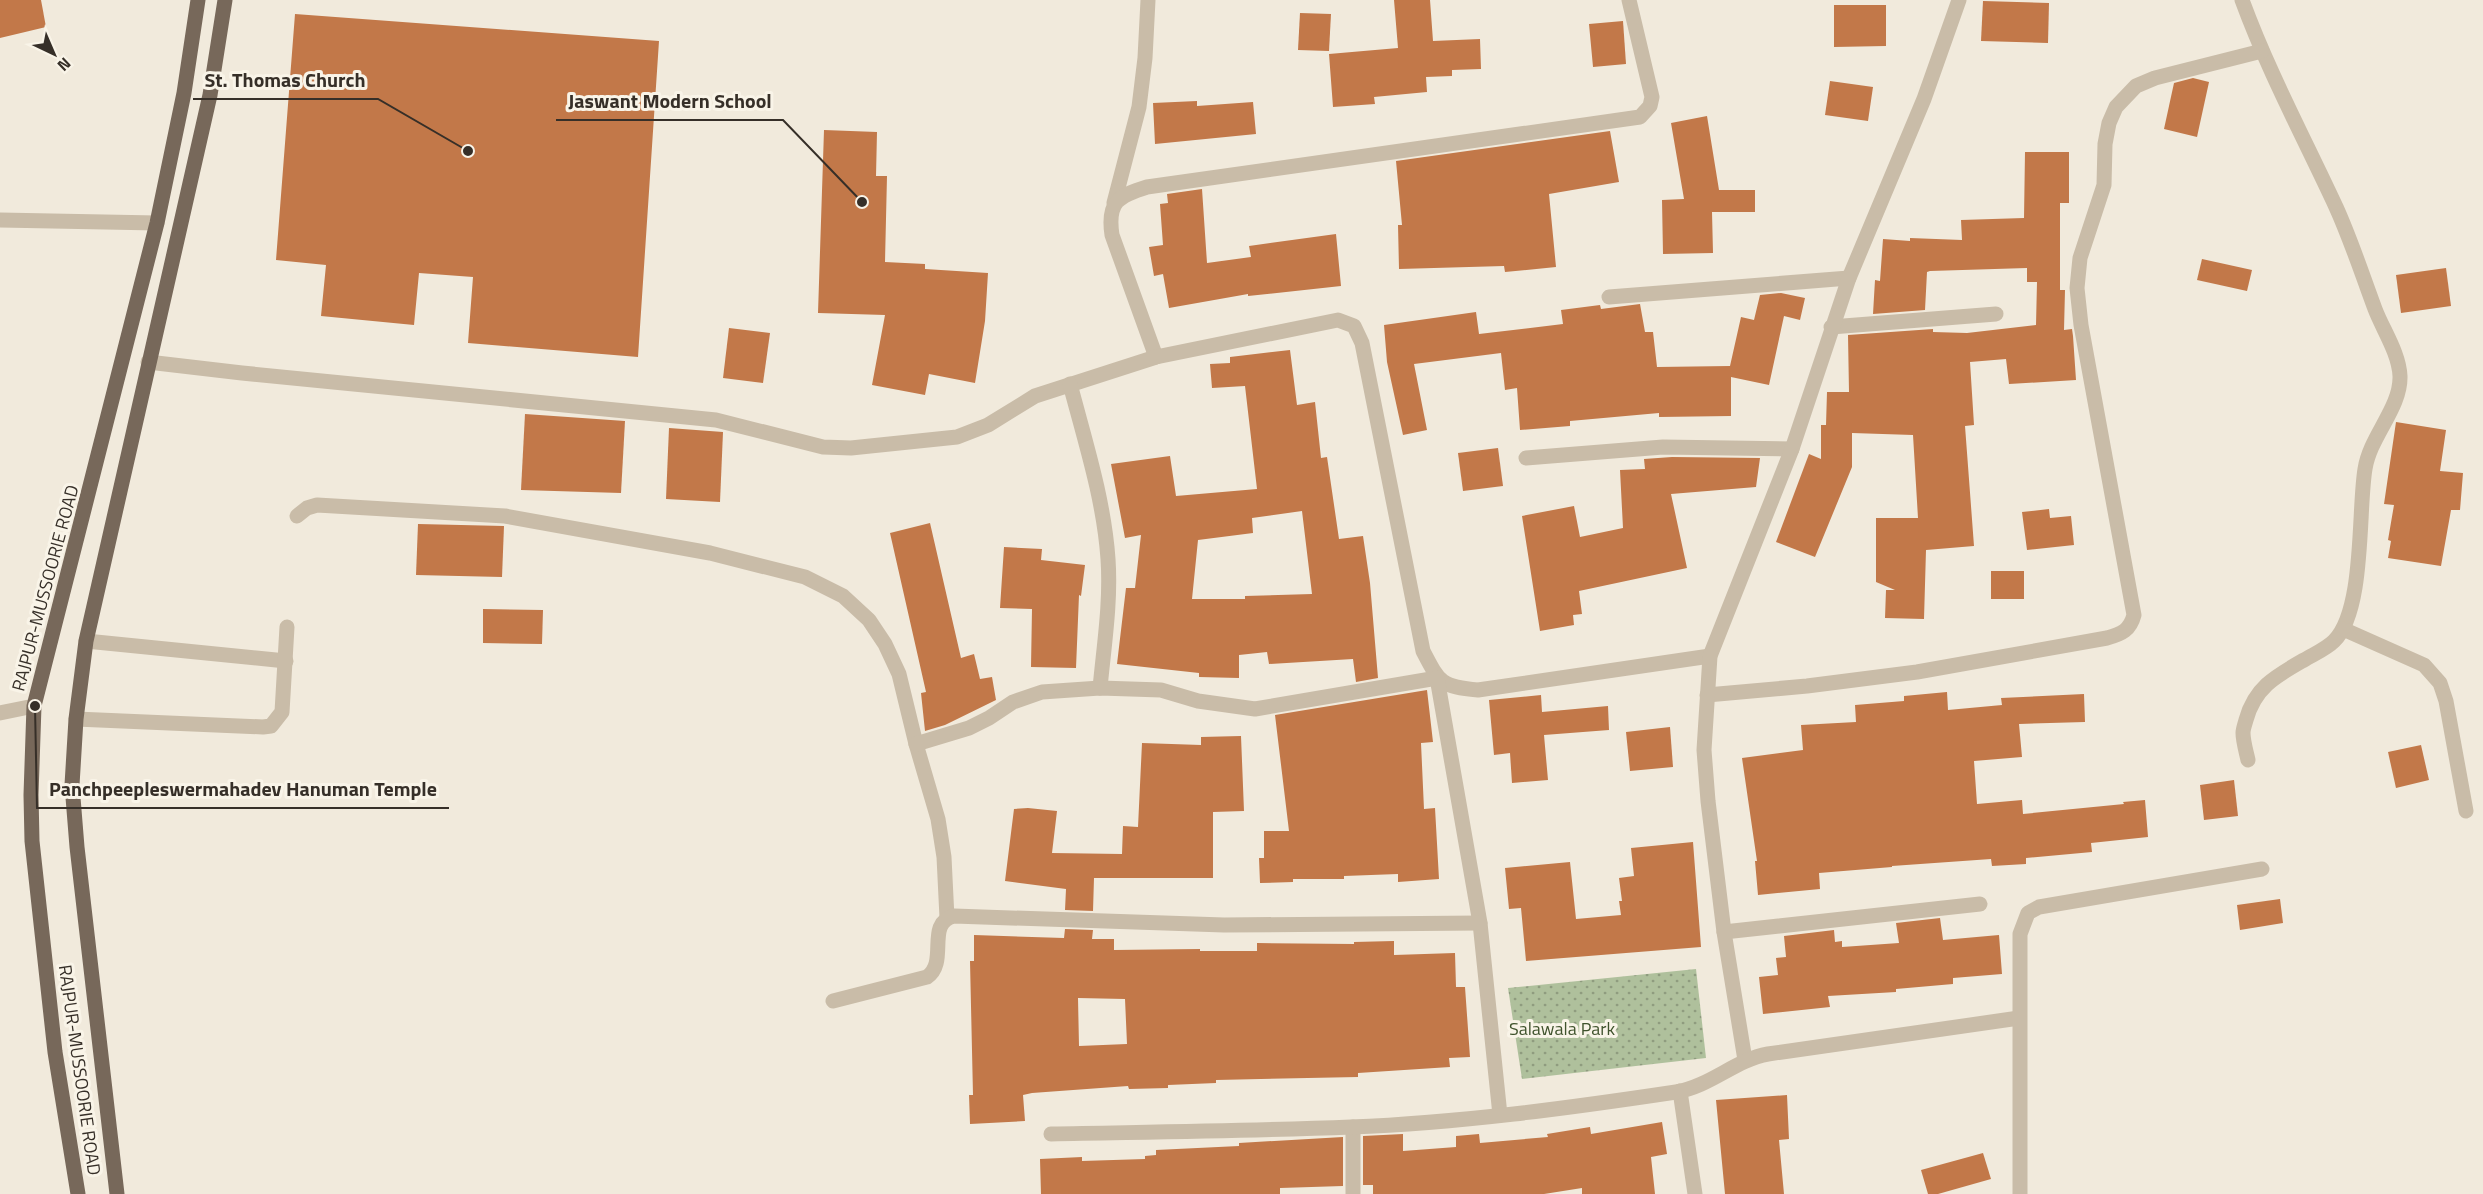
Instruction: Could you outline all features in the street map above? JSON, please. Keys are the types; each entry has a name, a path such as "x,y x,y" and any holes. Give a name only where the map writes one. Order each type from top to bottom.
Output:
{"main road":[{"name":"RAJPUR-MUSSOORIE ROAD","path":"78,1194 55,1052 32,841 34,706 157,224 184,93 198,0"},
{"name":"RAJPUR-MUSSOORIE ROAD","path":"117,1194 76,847 72,785 76,719 86,641 210,95 225,0"}],"street":[{"path":"1148,0 1145,58 1139,107 1110,219 1112,235 1156,357"},
{"path":"1114,204 1125,194 1147,187 1640,117 1650,106 1652,97 1629,0"},
{"path":"1745,1060 1724,932 1707,791 1704,750 1710,656 1792,449 1849,278 1924,99 1959,0"},
{"path":"2242,0 2262,51 2337,209 2390,344 2400,377 2399,390 2391,409 2368,451 2364,471 2361,540 2351,605 2343,629 2334,641 2277,676 2259,692 2249,709 2243,732 2248,760"},
{"path":"1707,694 1807,686 1917,672 2107,638 2121,635 2131,627 2134,615 2081,325 2077,288 2080,258 2104,185 2105,144 2109,123 2116,106 2136,86 2155,78 2262,51"},
{"path":"0,220 157,224"},
{"path":"1609,297 1849,278"},
{"path":"1831,327 1996,314"},
{"path":"148,362 716,420 824,447 851,448 935,440 972,433 1035,396 1156,357 1338,320 1354,326 1362,343 1423,651 1437,678 1480,924 1500,1114"},
{"path":"1070,384 1101,510 1108,560 1100,688"},
{"path":"1526,458 1664,447 1792,449"},
{"path":"297,516 307,508 317,506 505,516 710,554 805,577 843,596 868,620 885,644 899,674 938,819 944,857 948,918"},
{"path":"76,719 271,726 282,712 287,627"},
{"path":"2343,629 2424,665 2440,683 2446,701 2466,811"},
{"path":"86,641 286,661"},
{"path":"916,744 969,728 1025,696 1042,692 1100,688 1161,690 1209,704 1255,709 1437,678 1454,688 1478,690 1710,656"},
{"path":"0,713 34,706"},
{"path":"2020,1194 2020,934 2028,913 2039,907 2262,868"},
{"path":"1724,932 1980,904"},
{"path":"833,1000 927,977 934,972 937,966 939,928 948,918 973,916 1224,925 1480,924"},
{"path":"1052,1134 1353,1127 1500,1114 1680,1091 1709,1081 1745,1060 1768,1054 2019,1018"},
{"path":"1680,1091 1695,1194"},
{"path":"1353,1127 1353,1194"}],"green space":[{"name":"Salawala Park","path":"1696,969 1706,1058 1522,1079 1508,988"}],"building":[{"path":"0,0 41,0 46,27 0,38"},
{"path":"1394,0 1430,0 1433,41 1480,39 1481,69 1452,70 1452,76 1426,77 1427,92 1374,97 1375,104 1333,107 1329,54 1398,48"},
{"path":"1983,1 2049,3 2048,43 1981,41"},
{"path":"1834,5 1886,5 1886,46 1834,47"},
{"path":"1300,13 1331,14 1329,51 1298,50"},
{"path":"295,14 659,41 638,357 468,343 473,277 419,273 414,325 321,316 326,265 276,260"},
{"path":"1623,21 1626,64 1593,67 1589,24"},
{"path":"2193,78 2209,82 2197,137 2164,129 2174,83"},
{"path":"1830,81 1873,87 1868,121 1825,115"},
{"path":"1197,101 1197,106 1253,102 1256,134 1155,144 1153,103"},
{"path":"1707,116 1719,190 1755,190 1755,212 1712,212 1713,253 1663,254 1662,200 1684,199 1671,123"},
{"path":"824,130 877,132 876,176 887,176 885,262 925,264 925,269 988,273 985,321 975,383 929,374 925,395 872,385 885,315 818,313"},
{"path":"1610,131 1619,182 1549,194 1556,267 1505,272 1504,266 1399,269 1398,225 1402,225 1396,161"},
{"path":"2025,152 2069,152 2069,203 2060,203 2060,290 2065,290 2064,330 2072,329 2076,380 2009,384 2006,359 1970,362 1974,425 1965,426 1974,546 1926,550 1924,619 1885,618 1886,590 1895,590 1876,582 1876,518 1918,518 1913,435 1852,433 1852,467 1815,557 1776,542 1809,454 1821,459 1821,425 1826,425 1827,392 1849,392 1848,335 1933,329 1933,332 1967,333 2036,325 2037,282 2027,282 2027,268 1930,271 1927,272 1925,310 1873,314 1875,280 1880,281 1883,239 1962,240 1961,220 2024,218"},
{"path":"1202,189 1207,263 1251,257 1249,246 1336,234 1341,286 1248,296 1248,294 1169,308 1163,274 1154,276 1149,247 1163,245 1160,204 1168,203 1167,194"},
{"path":"2202,259 2252,270 2247,291 2197,280"},
{"path":"2446,268 2451,306 2401,313 2396,275"},
{"path":"1781,293 1805,298 1800,320 1784,316 1769,385 1731,377 1731,416 1659,417 1659,413 1570,421 1570,426 1520,430 1517,388 1505,390 1501,353 1414,364 1427,430 1403,435 1387,362 1384,325 1476,312 1479,334 1563,324 1561,310 1600,305 1601,309 1640,304 1645,332 1653,332 1657,367 1730,366 1741,317 1754,320 1760,295"},
{"path":"729,328 770,333 763,383 723,378"},
{"path":"1290,350 1297,405 1315,402 1321,458 1327,457 1339,539 1363,536 1370,583 1378,678 1356,682 1353,659 1269,664 1267,652 1239,655 1239,678 1199,677 1199,673 1117,664 1126,588 1135,588 1141,535 1125,538 1111,464 1170,456 1176,496 1257,489 1245,386 1212,388 1210,364 1230,363 1230,357","holes":["1302,511 1312,594 1245,596 1245,599 1192,599 1198,540 1253,533 1252,518"]},
{"path":"525,414 625,421 621,493 521,490"},
{"path":"2396,422 2446,430 2440,471 2463,473 2460,510 2451,510 2441,566 2388,558 2391,541 2388,540 2394,505 2384,504"},
{"path":"669,428 723,432 720,502 666,499"},
{"path":"1498,448 1503,486 1463,491 1458,453"},
{"path":"1760,458 1756,487 1671,494 1687,568 1579,591 1582,614 1573,615 1574,625 1540,631 1522,516 1574,506 1580,537 1623,528 1620,470 1645,469 1644,459"},
{"path":"2049,509 2050,518 2071,516 2074,545 2027,550 2022,512"},
{"path":"930,523 961,658 974,654 980,679 992,677 996,700 945,725 925,731 921,693 926,692 890,533"},
{"path":"418,524 504,526 502,577 416,575"},
{"path":"1004,547 1042,549 1041,560 1085,565 1081,596 1079,595 1076,668 1031,667 1032,609 1000,608"},
{"path":"1991,571 2024,571 2024,599 1991,599"},
{"path":"483,609 543,610 542,644 483,643"},
{"path":"1427,690 1433,742 1421,743 1424,809 1435,808 1439,879 1398,882 1398,874 1344,876 1344,879 1293,879 1293,882 1260,883 1259,858 1264,858 1264,831 1289,831 1275,715"},
{"path":"1947,692 1948,710 2002,705 2001,698 2084,694 2085,722 2019,724 2022,757 1974,761 1977,804 2022,800 2023,814 2145,800 2148,837 2091,843 2092,852 2026,858 2026,864 1992,866 1991,859 1819,873 1820,889 1758,895 1755,861 1757,861 1742,758 1803,750 1801,725 1856,722 1855,705 1904,701 1904,696"},
{"path":"1541,695 1542,712 1608,706 1609,730 1544,735 1548,780 1512,783 1510,753 1494,755 1489,700"},
{"path":"1670,727 1673,767 1630,771 1626,732"},
{"path":"1241,736 1244,811 1213,812 1213,878 1094,878 1093,911 1065,910 1066,889 1005,881 1014,809 1057,811 1052,853 1122,854 1123,826 1138,827 1142,743 1201,745 1201,737"},
{"path":"2421,745 2429,780 2396,788 2388,752"},
{"path":"2234,780 2238,816 2204,820 2200,785"},
{"path":"1693,842 1701,947 1526,961 1521,908 1509,909 1505,868 1570,862 1576,919 1621,915 1619,878 1634,876 1631,848"},
{"path":"2280,899 2283,923 2240,930 2237,905"},
{"path":"1940,918 1943,940 1999,935 2002,974 1953,978 1953,984 1896,989 1896,992 1828,996 1830,1007 1763,1014 1759,977 1778,975 1776,958 1786,957 1784,936 1834,930 1835,942 1842,941 1842,947 1899,943 1896,923"},
{"path":"1065,929 1093,930 1092,939 1114,939 1114,950 1257,951 1257,943 1354,944 1354,942 1394,941 1394,955 1455,953 1456,987 1465,987 1470,1057 1449,1058 1450,1067 1358,1073 1358,1077 1216,1080 1216,1083 1168,1085 1168,1088 1129,1089 1128,1086 1032,1093 1023,1095 1025,1121 970,1124 969,1095 973,1095 970,961 974,961 974,935 1064,938","holes":["1078,998 1125,999 1127,1044 1079,1046"]},
{"path":"1787,1095 1789,1139 1779,1140 1784,1194 1725,1194 1716,1100"},
{"path":"1662,1122 1667,1154 1651,1157 1655,1194 1582,1194 1582,1188 1544,1194 1373,1194 1373,1185 1363,1185 1363,1136 1403,1134 1403,1151 1456,1147 1456,1136 1479,1134 1480,1143 1548,1137 1547,1134 1590,1127 1591,1134"},
{"path":"1343,1137 1343,1186 1280,1188 1280,1194 1041,1194 1040,1159 1082,1157 1082,1161 1145,1159 1145,1156 1156,1155 1156,1150"},
{"path":"1983,1153 1991,1179 1938,1194 1928,1194 1921,1170"}],"place":[{"name":"St. Thomas Church","path":"468,151"},
{"name":"Jaswant Modern School","path":"862,202"},
{"name":"Panchpeepleswermahadev Hanuman Temple","path":"35,706"}]}
